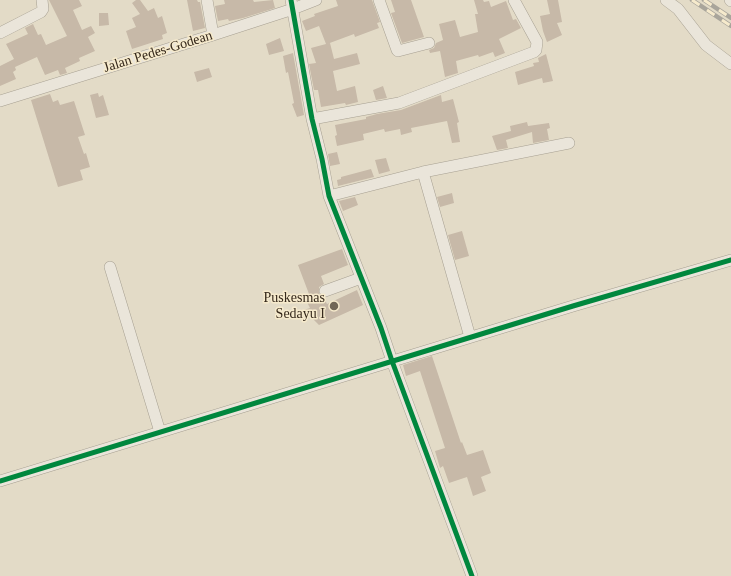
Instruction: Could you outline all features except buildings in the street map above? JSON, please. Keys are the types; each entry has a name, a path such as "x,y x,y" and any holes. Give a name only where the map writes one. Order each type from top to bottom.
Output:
{"street":[{"path":"0,34 41,12 43,9 42,0"},
{"path":"207,0 213,35"},
{"name":"Jalan Pedes-Godean","path":"1,98 213,35 292,5 316,0"},
{"path":"379,0 395,49 398,51 429,42"},
{"path":"312,119 399,103 534,52 536,50 537,42 514,0"},
{"path":"666,0 678,9 706,45 731,64"},
{"path":"292,5 312,119 329,196 381,328 472,576"},
{"path":"329,196 423,172 569,143"},
{"path":"423,172 470,337"},
{"path":"0,481 470,337 731,260"},
{"path":"110,267 160,432"},
{"path":"325,291 361,278"}],"railway":[{"path":"692,0 731,26"},
{"path":"704,0 731,18"}],"cycle path":[{"path":"291,0 312,119 329,196 381,328 472,576"},
{"path":"0,481 573,306 731,260"}],"place":[{"name":"Puskesmas Sedayu I","path":"334,306"}]}
